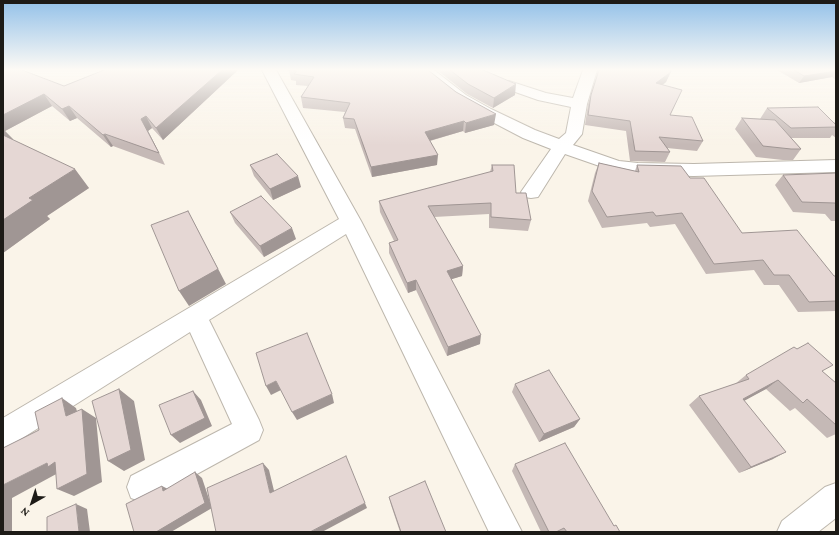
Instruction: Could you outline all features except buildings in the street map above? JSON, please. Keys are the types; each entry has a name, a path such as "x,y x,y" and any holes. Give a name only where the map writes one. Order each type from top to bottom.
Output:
{"street":[{"path":"283,95 351,221 506,532"},
{"path":"457,95 485,112 529,134 617,166 638,169 694,170 836,166"},
{"path":"537,95 579,104"},
{"path":"531,192 562,146 574,134 582,95"},
{"path":"3,434 351,221"},
{"path":"142,487 249,430 195,317"},
{"path":"793,532 836,498"}]}
